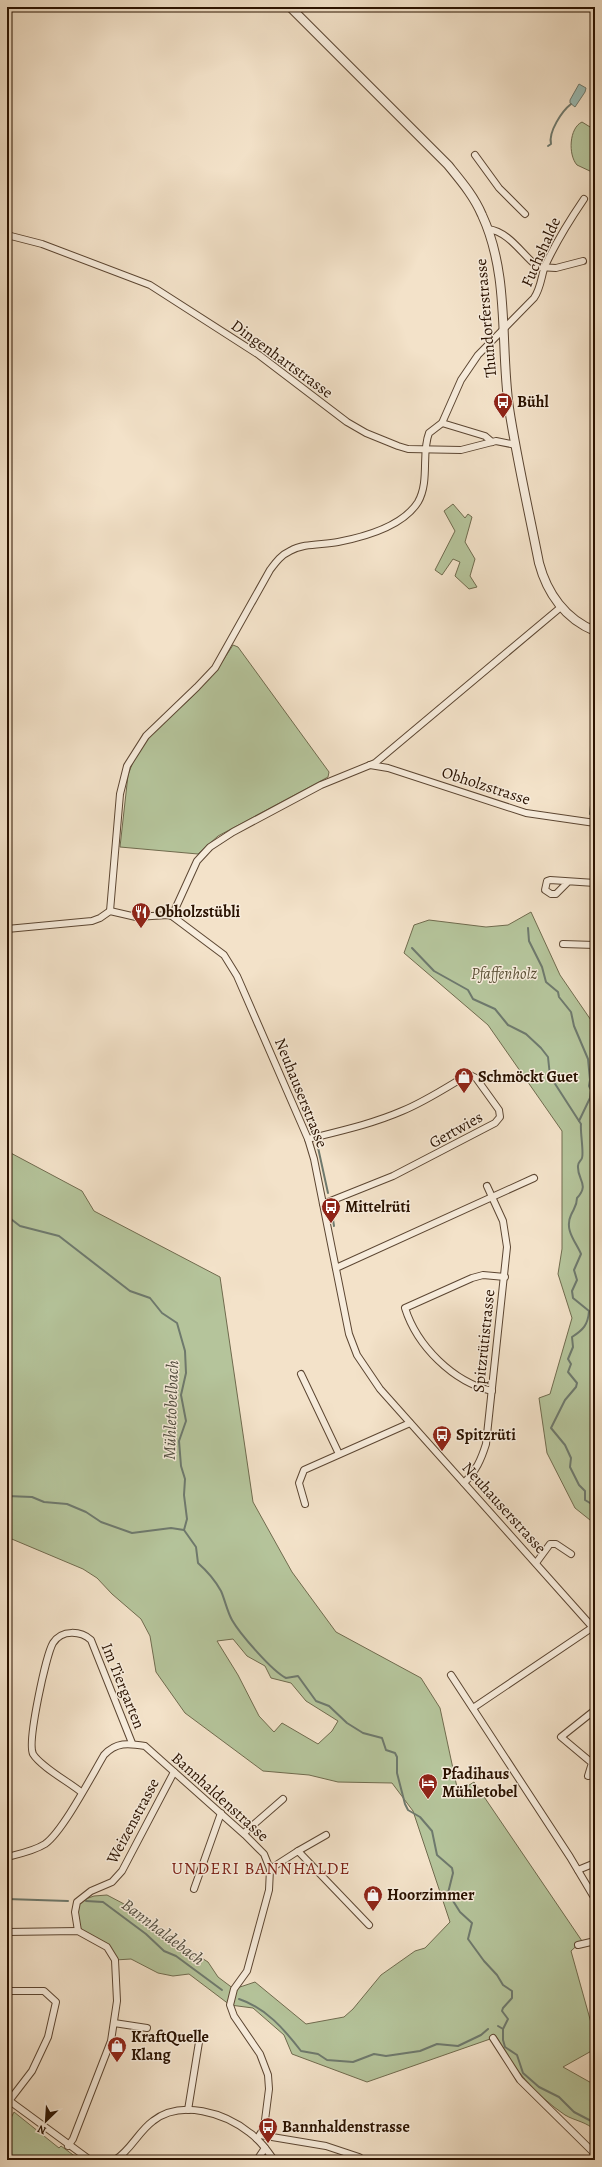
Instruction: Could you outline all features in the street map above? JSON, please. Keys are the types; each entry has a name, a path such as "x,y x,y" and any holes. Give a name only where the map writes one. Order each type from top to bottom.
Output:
{"street":[{"name":"Thundorferstrasse","path":"290,7 425,142 464,184 488,228 498,267 508,396 539,563 546,586 560,607 577,621 595,632"},
{"path":"475,155 499,188 525,214"},
{"name":"Fuchshalde","path":"442,423 465,372 478,355 534,298 539,290 544,268 566,224 584,199"},
{"path":"488,228 501,233 534,264 544,268 556,268 583,261"},
{"name":"Dingenhartstrasse","path":"7,235 42,244 150,285 259,355 354,426 398,446 408,449 460,450 502,441 516,445"},
{"path":"110,912 120,794 127,766 138,744 215,668 270,570 279,558 290,550 304,546 354,538 386,527 408,513 422,494 429,433 442,423 485,436 492,442"},
{"path":"7,929 92,921 110,912 136,917 172,916 197,861 215,843 321,785 370,765 560,607"},
{"name":"Obholzstrasse","path":"370,765 388,768 526,813 595,823"},
{"path":"568,882 595,883"},
{"name":"Neuhauserstrasse","path":"172,916 224,955 238,976 308,1139 323,1204 346,1323 357,1355 380,1389 594,1628"},
{"path":"563,944 595,945"},
{"name":"Gertwies","path":"308,1139 378,1120 402,1111 429,1099 464,1076 470,1075 476,1078 499,1110 500,1117 495,1123 462,1142 393,1176 323,1204"},
{"path":"336,1268 493,1198 534,1178"},
{"name":"Spitzrütistrasse","path":"464,1483 474,1473 481,1462 486,1444 507,1247 503,1221 487,1186"},
{"path":"492,1391 480,1388 461,1379 434,1355 419,1337 405,1308 472,1278 483,1275 504,1277"},
{"path":"302,1374 340,1454"},
{"path":"306,1504 299,1483 304,1470 410,1423"},
{"path":"536,1564 550,1544 556,1544 571,1554"},
{"path":"473,1708 594,1628"},
{"name":"Im Tiergarten","path":"82,1792 40,1761 32,1750 32,1732 45,1672 53,1643 59,1638 71,1632 85,1635 91,1640 132,1743"},
{"path":"451,1675 578,1870 595,1899"},
{"path":"588,1776 592,1763 561,1737 595,1710"},
{"path":"7,1857 45,1844 58,1832 109,1750 115,1746 132,1743"},
{"name":"Bannhaldenstrasse","path":"132,1743 145,1746 244,1833 264,1854 270,1869 269,1890 247,1971 234,1989 230,2005 234,2016 260,2054 268,2075 269,2089 266,2116 264,2128 258,2137"},
{"name":"Weizenstrasse","path":"78,1931 75,1912 77,1902 91,1891 112,1882 122,1871 174,1772"},
{"path":"244,1833 283,1799"},
{"path":"194,1889 221,1813"},
{"path":"270,1869 326,1835"},
{"path":"298,1851 369,1925"},
{"path":"578,1870 595,1863"},
{"path":"7,1932 78,1931 107,1947 115,1960 117,2001 111,2040 73,2139 68,2146"},
{"path":"578,1945 595,1941"},
{"path":"7,1990 44,1991 56,2002 48,2037 32,2071 8,2100 68,2146 90,2160"},
{"path":"114,2023 147,2028"},
{"path":"493,2038 520,2080 595,2154"},
{"path":"188,2110 199,2042"},
{"path":"115,2160 128,2150 146,2127 157,2118 175,2111 188,2110 207,2112 231,2120 258,2137 326,2146 359,2156 363,2160"},
{"path":"258,2137 274,2160"},
{"path":"257,2160 265,2148"}],"green space":[{"path":"582,122 595,130 595,169 592,172 577,165 572,155 572,136 574,130"},
{"path":"453,504 465,518 468,514 472,517 465,542 475,559 470,576 477,587 469,589 455,576 460,562 453,559 442,575 435,570 455,531 444,511"},
{"path":"233,645 238,647 329,772 328,777 218,836 198,854 120,847 128,775 136,754 154,731 192,697 218,668"},
{"name":"Pfaffenholz","path":"531,912 560,975 595,1026 595,1349 593,1354 592,1400 595,1420 595,1454 593,1466 595,1473 595,1524 575,1508 547,1453 539,1398 550,1394 572,1318 558,1274 562,1249 562,1131 488,1025 404,953 414,925 429,920 486,927 508,925"},
{"path":"7,1151 82,1191 94,1211 220,1277 253,1502 292,1572 336,1632 421,1678 440,1708 458,1792 474,1782 582,1941 571,1951 595,2037 595,2049 563,2067 595,2085 595,2131 585,2124 565,2115 544,2099 517,2070 493,2038 367,2082 292,2054 284,2035 253,2008 230,2005 189,1974 173,1976 158,1973 131,1959 115,1960 107,1947 78,1931 77,1902 94,1896 107,1895 145,1915 153,1927 208,1962 218,1977 234,1989 255,1982 306,2024 344,2017 353,2009 381,1975 415,1951 425,1948 450,1922 413,1811 392,1783 338,1782 309,1775 263,1771 185,1713 156,1672 150,1636 141,1619 112,1594 97,1578 83,1569 7,1537","holes":["233,1639 247,1656 265,1666 271,1678 291,1683 306,1701 338,1721 332,1731 318,1744 282,1723 274,1732 259,1716 238,1675 217,1641"]},
{"path":"14,2112 59,2148 61,2146 80,2160 7,2160 7,2126"}],"water":[{"path":"579,84 586,88 575,107 570,103 570,100"}],"waterway":[{"path":"548,146 551,144 552,134 556,122 571,104"},
{"path":"590,814 595,769"},
{"path":"528,928 529,941 542,967 546,982 558,992 559,997 571,1012 574,1026 588,1059 590,1080 589,1086 591,1090 590,1098 579,1121 581,1124 582,1159 578,1165 578,1171 583,1185 569,1220 569,1226 581,1254 574,1270 577,1280 572,1291 573,1298 589,1311 586,1324 572,1337 573,1347 568,1359 571,1364 568,1372 577,1383 576,1387 565,1400 551,1428 565,1445 571,1458 570,1467 579,1485 585,1491 585,1500 595,1506"},
{"path":"412,948 434,971 468,990 473,999 495,1009 508,1025 526,1034 541,1048 548,1057 550,1076 579,1121"},
{"path":"301,1104 314,1132"},
{"path":"317,1143 328,1193"},
{"path":"331,1207 334,1226"},
{"name":"Mühletobelbach","path":"7,1216 20,1226 59,1236 130,1291 150,1298 162,1313 177,1323 185,1351 186,1373 181,1395 186,1421 179,1441 181,1466 185,1479 184,1495 187,1519 184,1530 196,1547 198,1563 205,1569 219,1587 230,1617 236,1626 249,1643 273,1668 286,1678 298,1676 316,1701 329,1706 347,1723 363,1733 382,1738 386,1750 395,1753 397,1757 397,1773 405,1804 408,1810 420,1817 432,1831 437,1855 452,1868 453,1873 448,1893 460,1912 472,1923 468,1939 484,1961 497,1975 503,1985 512,1991 512,1998 502,2011 508,2019 503,2029"},
{"path":"7,1496 32,1497 44,1502 67,1504 86,1512 101,1522 132,1533 171,1528 184,1530"},
{"name":"Bannhaldebach","path":"7,1899 68,1901"},
{"name":"Bannhaldebach","path":"86,1901 103,1902 146,1934 164,1951 176,1956 222,1990"},
{"name":"Bannhaldebach","path":"239,1999 258,2008 274,2020 301,2051 318,2054 327,2060 353,2062 374,2054 386,2056 420,2051 437,2044 458,2046 481,2035 488,2029"},
{"name":"Mühletobelbach","path":"498,2026 503,2029"},
{"name":"Mühletobelbach","path":"503,2029 503,2040 505,2047 517,2055 523,2073 539,2087 559,2097 574,2112 595,2123"}],"place":[{"name":"Bühl","path":"503,419"},
{"name":"Obholzstübli","path":"141,929"},
{"name":"Schmöckt Guet","path":"464,1094"},
{"name":"Mittelrüti","path":"331,1224"},
{"name":"Spitzrüti","path":"442,1452"},
{"name":"Pfadihaus Mühletobel","path":"428,1800"},
{"name":"Hoorzimmer","path":"373,1912"},
{"name":"KraftQuelle Klang","path":"117,2063"},
{"name":"Bannhaldenstrasse","path":"268,2144"}],"district":[{"name":"UNDERI BANNHALDE","path":"261,1868"}]}
